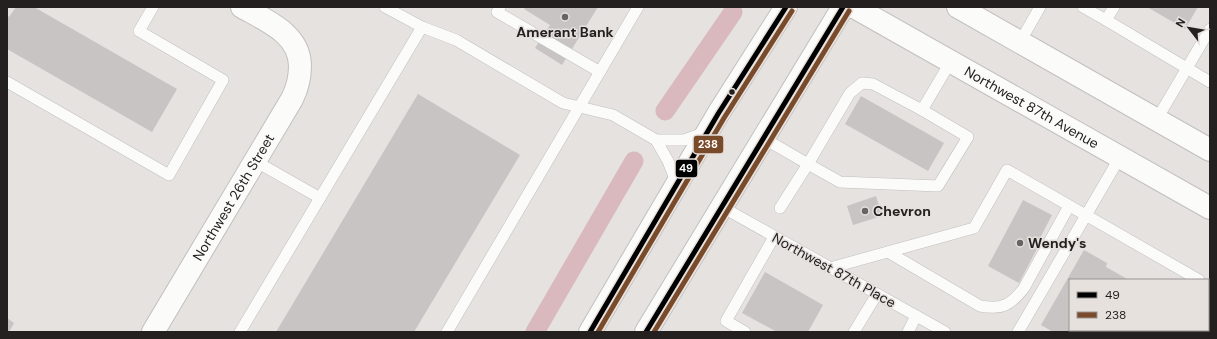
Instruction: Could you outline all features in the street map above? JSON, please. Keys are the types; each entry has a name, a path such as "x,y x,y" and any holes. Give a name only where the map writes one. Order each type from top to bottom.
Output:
{"main road":[{"path":"590,332 708,131 786,7"},
{"path":"646,332 843,7"},
{"name":"Northwest 87th Avenue","path":"854,7 1210,208"},
{"path":"958,7 1210,150"},
{"name":"Northwest 26th Street","path":"153,332 295,93 300,78 300,57 298,51 287,35 247,8"}],"lane":[{"path":"7,82 169,175 223,80 139,31 154,7"},
{"path":"385,7 422,27 456,40 563,103 613,115 656,140 668,161 677,185"},
{"path":"500,7 497,12 600,72"},
{"path":"447,332 638,7"},
{"path":"1020,42 1040,7"},
{"path":"1083,7 1210,82"},
{"path":"1106,20 1114,7"},
{"path":"240,332 422,27"},
{"path":"1157,119 1210,29"},
{"path":"922,110 951,62"},
{"path":"763,138 808,164 840,182 938,186 968,137 873,84 862,83 850,93 808,164 780,208"},
{"path":"656,140 684,140 708,131"},
{"path":"1018,332 1120,157"},
{"path":"255,161 320,198"},
{"path":"830,268 974,228 1007,170 1197,279"},
{"path":"888,252 980,306 992,309 1006,306 1015,299 1024,288 1069,206"},
{"name":"Northwest 87th Place","path":"722,207 945,332"},
{"path":"745,332 726,321 774,237"},
{"path":"854,332 877,294"},
{"path":"908,332 916,316"}],"building":[{"path":"16,7 34,7 177,89 152,132 7,49 7,14 9,17"},
{"path":"526,7 598,7 562,65 535,48 550,25 524,9"},
{"path":"1147,7 1198,7 1185,29"},
{"path":"418,94 520,155 414,332 276,332"},
{"name":"Chevron","path":"861,96 944,143 928,171 845,124"},
{"name":"Chevron","path":"876,196 882,216 853,225 847,206"},
{"path":"1023,200 1052,215 1038,242 1040,243 1019,283 988,266"},
{"path":"1084,250 1107,263 1106,267 1127,279 1069,279 1069,331 1209,331 1209,326 1210,332 1053,332 1041,325"},
{"path":"765,272 823,305 808,332 777,332 742,313"},
{"path":"7,318 14,323 9,332 7,332"}],"waterway":[{"path":"665,111 733,12"},
{"path":"535,332 634,161"}],"transit line":[{"name":"49","path":"590,332 718,114 786,7"},
{"name":"49","path":"646,332 843,7"},
{"name":"238","path":"598,332 724,118 792,11"},
{"name":"238","path":"654,332 849,11"}],"place":[{"name":"Amerant Bank","path":"565,17"},
{"name":"Chevron","path":"865,211"},
{"name":"Wendy's","path":"1020,243"}]}
